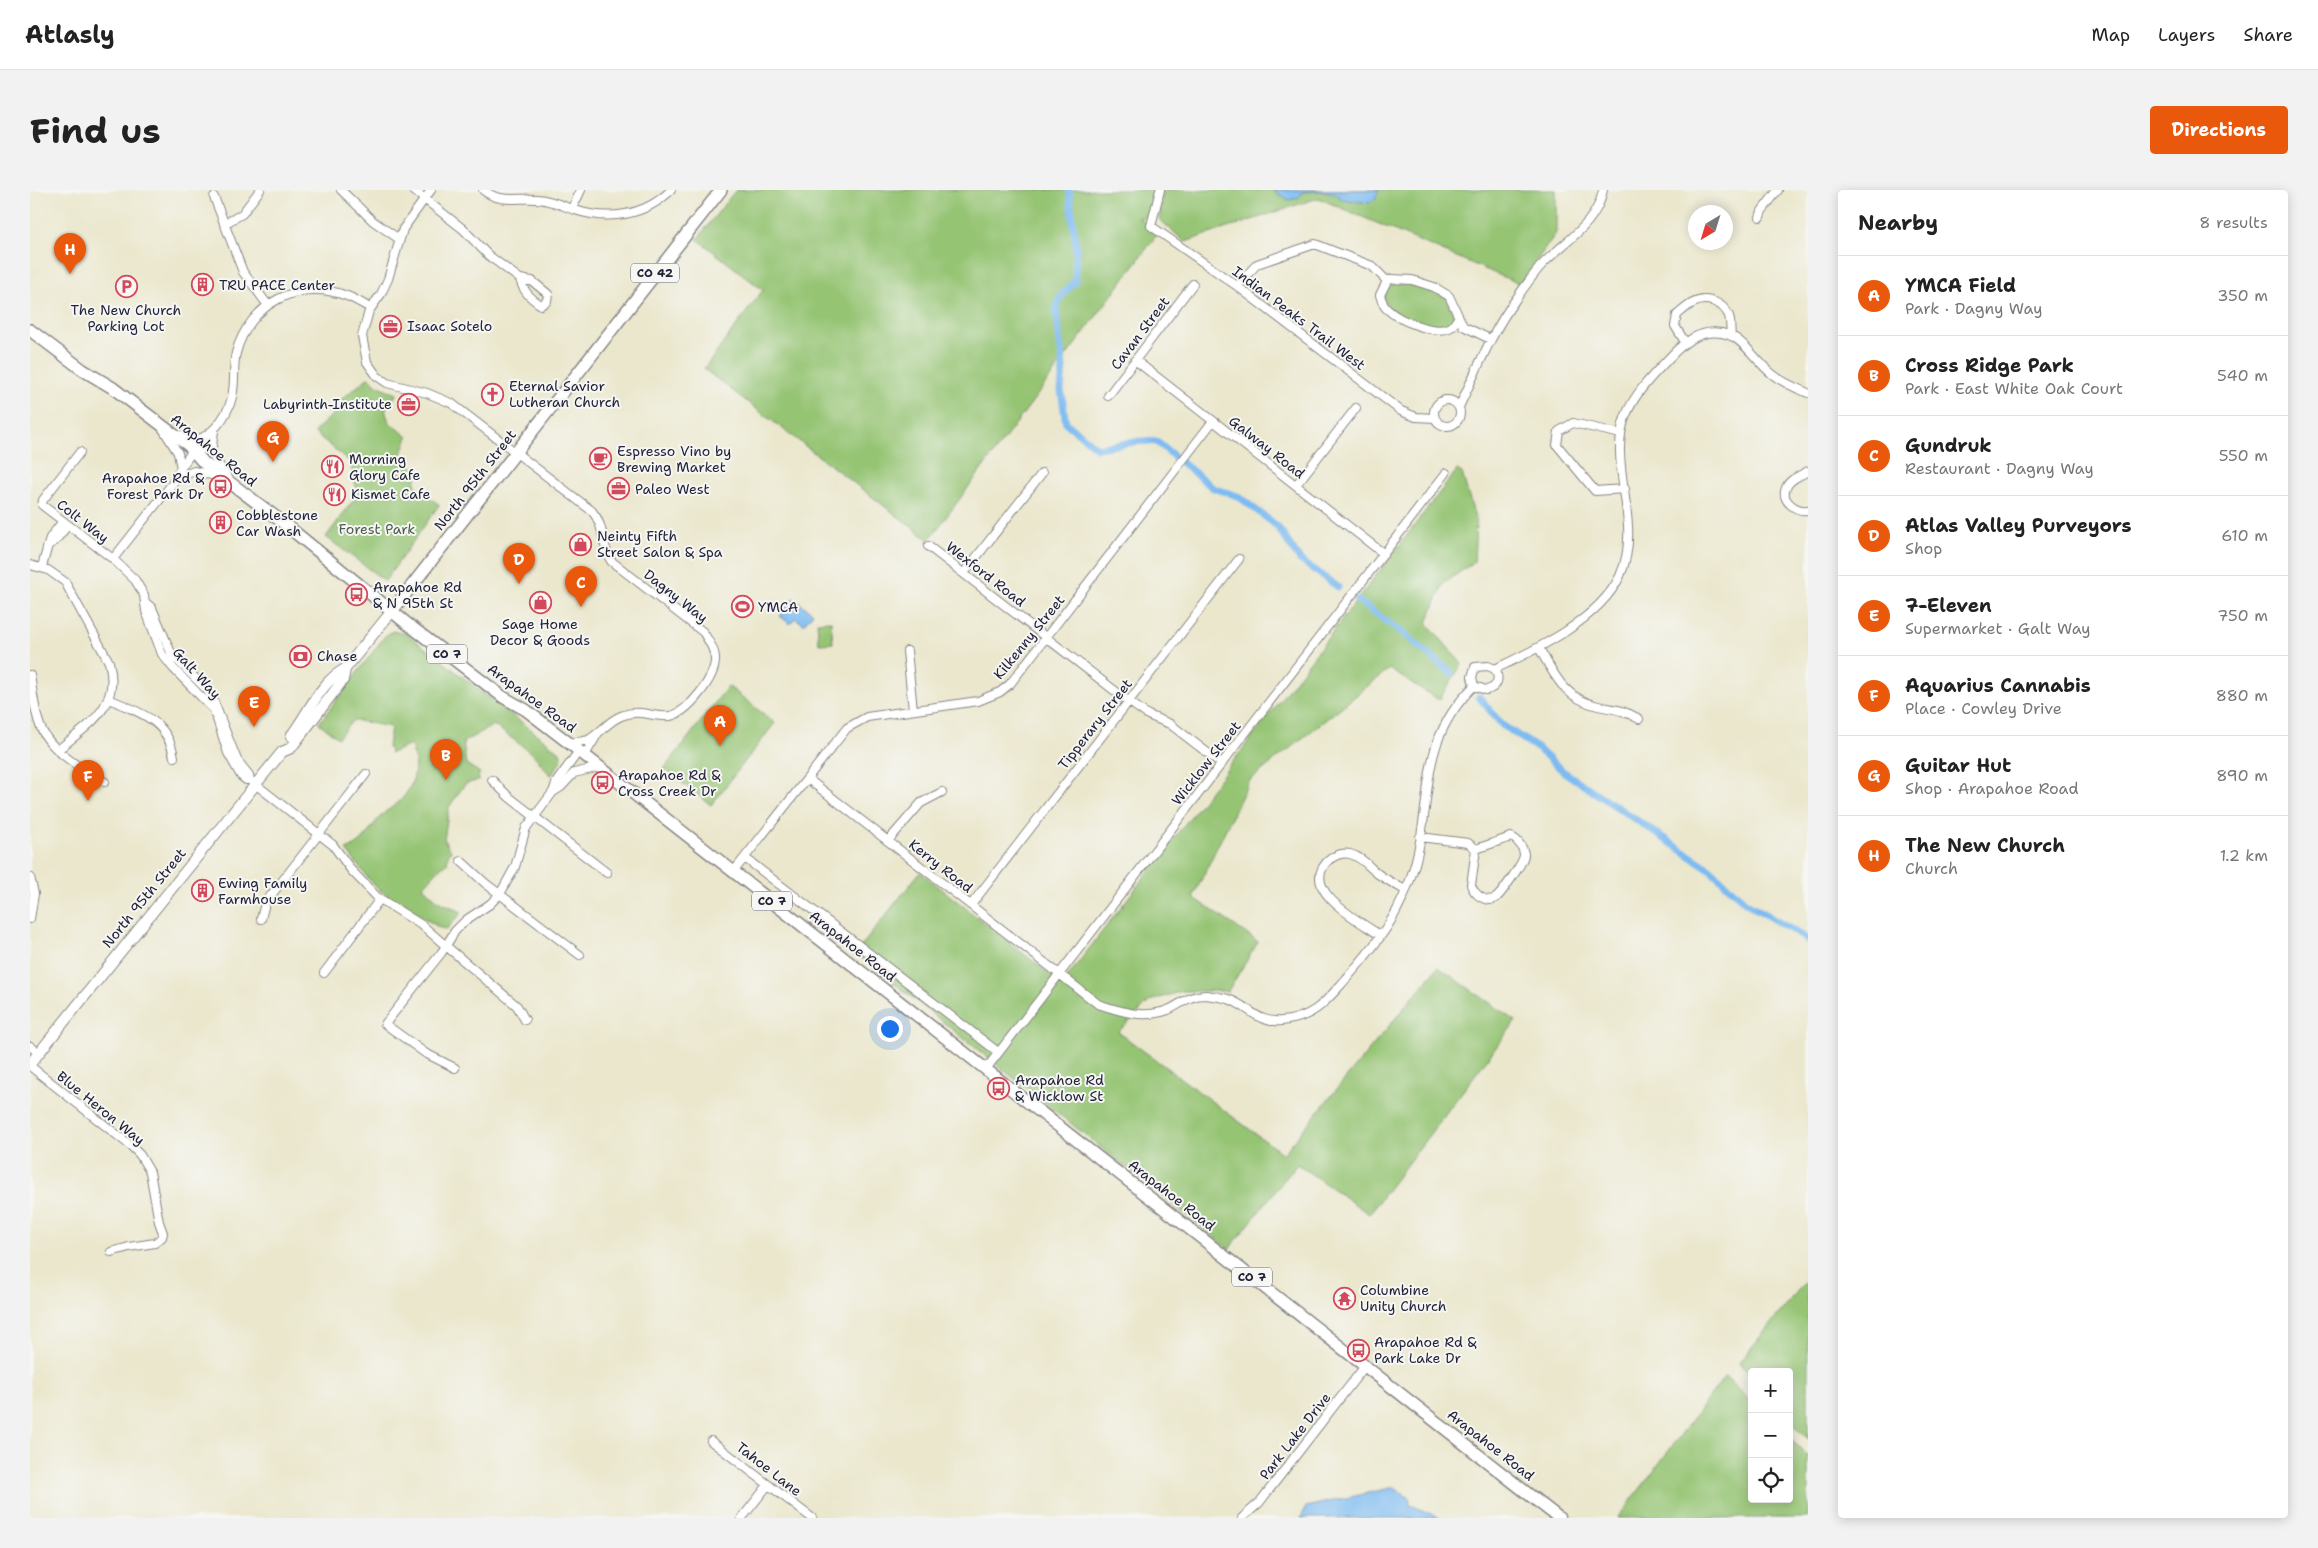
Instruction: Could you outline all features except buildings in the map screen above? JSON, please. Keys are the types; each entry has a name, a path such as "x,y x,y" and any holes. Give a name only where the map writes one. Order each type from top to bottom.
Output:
{"main road":[{"name":"North 95th Street","path":"30,1063 253,782 282,752 285,744 308,709 336,674 345,669 392,611 720,190"},
{"name":"Arapahoe Road","path":"30,330 91,375 113,388 161,425 193,450 204,463 281,521 392,611 503,697 526,710 734,871 1559,1518"}],"street":[{"path":"224,224 242,214 260,190"},
{"path":"341,190 373,221 399,239"},
{"path":"413,190 463,229 488,255 520,279"},
{"path":"431,190 403,229 388,279 381,294 370,308 364,323 362,336 367,362 377,376 387,383 433,395 451,403 516,451"},
{"path":"483,190 500,199 538,198 600,216 616,216 634,212 650,205 671,190"},
{"path":"572,209 581,190"},
{"name":"Indian Peaks Trail West","path":"1160,190 1151,226 1237,286 1401,412 1416,417 1435,418"},
{"path":"1459,407 1453,401 1442,401 1435,408 1435,418 1442,424 1452,425 1460,417 1459,407 1490,339 1515,300 1539,268 1582,229 1597,210 1604,190"},
{"path":"1760,217 1762,211 1778,190"},
{"path":"214,197 243,272 267,304"},
{"path":"1237,286 1257,264 1315,244 1372,266 1387,281"},
{"path":"1464,326 1441,330 1403,320 1386,309 1380,295 1387,281 1392,278 1412,280 1434,287 1449,296 1455,306 1458,318 1464,326 1490,339"},
{"name":"Cavan Street","path":"1108,396 1193,284"},
{"path":"233,484 211,455 211,442 214,431 231,399 238,347 255,317 267,304 297,292 315,290 346,296 370,308"},
{"path":"1685,342 1675,326 1677,314 1693,302 1706,300 1717,302 1725,309 1730,318 1731,336"},
{"path":"1451,327 1458,318"},
{"path":"1495,669 1498,681 1493,688 1486,690 1474,686 1472,677 1474,667 1488,666 1495,669 1539,648 1594,611 1607,598 1620,576 1628,549 1628,514 1621,454 1621,434 1626,414 1635,397 1685,342 1705,334 1716,333 1731,336 1772,374 1808,393"},
{"name":"Galway Road","path":"1135,360 1384,554"},
{"path":"1296,485 1356,408"},
{"name":"Kilkenny Street","path":"734,871 847,728 856,721 867,717 978,701 1000,692 1010,684 1213,422"},
{"path":"1621,434 1573,423 1559,431 1557,445 1595,491 1625,489"},
{"path":"161,425 175,433 196,440 214,431"},
{"path":"161,425 178,452 181,468"},
{"path":"176,480 177,474 193,450 203,450 211,442"},
{"name":"Dagny Way","path":"516,451 592,511 602,526 604,545 611,561 695,625 713,649 716,658 713,674 691,702 679,713 669,716 634,712 610,722 587,740 569,743"},
{"name":"Colt Way","path":"80,452 42,502 65,523 112,559"},
{"path":"112,559 176,480 186,473 196,470 217,476 233,484"},
{"path":"1808,471 1792,480 1785,489 1785,495 1791,506 1803,511 1808,510"},
{"path":"964,573 1042,473"},
{"name":"Wicklow Street","path":"986,1069 1446,473"},
{"path":"42,568 50,544 55,541 65,523"},
{"name":"Wexford Road","path":"928,546 1128,700 1148,714 1170,724 1222,764"},
{"name":"Galt Way","path":"112,559 135,580 145,602 152,608 172,655 208,691 237,760 253,782 337,848 350,870 380,899 423,926 517,1006 525,1020"},
{"name":"Tipperary Street","path":"971,905 1239,559"},
{"path":"30,565 53,573 70,588 109,662 112,685 109,699 94,719 58,750"},
{"path":"1539,648 1562,687 1579,700 1599,706 1624,709 1639,718"},
{"path":"907,651 913,710"},
{"path":"30,675 41,730 48,741 87,772 105,782"},
{"name":"Kerry Road","path":"808,779 1098,1004 1129,1014 1150,1015 1169,1009 1185,998 1204,995 1229,999 1257,1017 1280,1022 1305,1017 1327,1000 1381,936 1399,909 1415,864 1431,762 1439,734 1460,700 1474,686"},
{"path":"109,699 141,712 155,722 169,737 174,756"},
{"name":"Dagny Way","path":"553,792 557,781 601,730"},
{"path":"455,1068 425,1053 385,1024 446,946 455,931 466,920 490,904 500,894 515,867 526,828 553,792 561,787 574,773 600,768"},
{"path":"261,919 265,902 366,774"},
{"path":"492,780 534,817 607,873"},
{"path":"888,841 921,803 942,792"},
{"path":"1420,837 1468,843 1476,849"},
{"path":"1510,837 1520,846 1524,855 1522,862 1497,897 1493,899 1479,896 1472,890 1471,879 1476,849 1510,837"},
{"path":"1381,936 1326,896 1321,888 1321,872 1332,857 1350,854 1359,857 1378,874 1405,890"},
{"name":"Arapahoe Road","path":"745,858 998,1052"},
{"path":"461,861 500,894 580,955"},
{"path":"30,877 34,894 30,919"},
{"path":"324,973 380,899"},
{"path":"30,1046 39,1053"},
{"name":"Blue Heron Way","path":"30,1063 131,1146 140,1155 150,1172 159,1222 163,1233 162,1237 156,1243 111,1252"},
{"name":"Park Lake Drive","path":"1242,1518 1259,1503 1364,1366"},
{"name":"Tahoe Lane","path":"711,1441 812,1518"},
{"path":"742,1518 768,1485"}],"green space":[{"path":"736,190 1155,190 1150,214 1144,218 1138,218 1159,232 929,540 704,369 763,290 697,239"},
{"path":"1163,190 1556,190 1556,233 1520,284 1318,198 1185,242 1159,219"},
{"path":"1395,283 1416,285 1446,297 1455,317 1450,323 1442,326 1433,326 1402,316 1388,306 1383,295 1390,285"},
{"name":"Forest Park","path":"369,377 377,385 397,394 385,410 389,422 408,437 401,455 417,471 415,485 439,505 385,581 326,537 358,494 350,462 314,432 341,407 338,402"},
{"path":"1457,470 1462,473 1476,521 1474,562 1443,584 1427,623 1462,664 1439,700 1389,669 1249,781 1193,897 1258,942 1228,991 1182,991 1150,1001 1118,1032 1283,1154 1438,967 1516,1021 1369,1214 1297,1164 1229,1249 856,953 920,872 1062,984"},
{"path":"831,621 833,643 819,644 817,622"},
{"path":"393,631 407,634 560,752 562,759 551,776 533,754 494,725 463,742 466,764 480,773 478,776 479,780 465,784 449,807 444,840 451,851 448,855 447,864 442,866 423,887 438,901 462,912 447,929 440,928 381,891 371,882 346,850 363,840 381,816 405,796 412,782 415,768 411,745 391,753 388,747 391,727 353,720 338,738 319,723 385,636"},
{"path":"728,686 775,723 711,805 664,769"},
{"path":"1808,1278 1808,1439 1793,1423 1793,1368 1748,1368 1748,1373 1739,1363"},
{"path":"1725,1376 1748,1398 1748,1503 1793,1503 1793,1442 1808,1456 1808,1518 1618,1518"}],"water":[{"path":"1273,190 1378,190 1378,192 1375,199 1369,203 1341,199 1337,194 1323,191 1302,192 1298,198 1289,200"},
{"path":"793,598 813,613 804,624 795,618 790,624 780,616"},
{"path":"1395,1487 1410,1499 1409,1504 1440,1518 1301,1518 1306,1507"}],"waterway":[{"path":"1069,190 1076,247 1075,281 1060,297 1056,309 1063,368 1061,390 1066,423 1097,448 1141,441 1157,442 1213,488 1238,496 1277,526 1300,560 1338,587"},
{"path":"1357,600 1403,633 1451,673"},
{"path":"1479,697 1502,725 1537,748 1564,772 1710,869 1745,902 1808,940"}],"place":[{"name":"The New Church","path":"70,274"},
{"name":"TRU PACE Center","path":"203,285"},
{"name":"The New Church Parking Lot","path":"126,287"},
{"name":"Isaac Sotelo","path":"391,326"},
{"name":"Eternal Savior Lutheran Church","path":"493,394"},
{"name":"Labyrinth-Institute","path":"408,404"},
{"name":"Espresso Vino by Brewing Market","path":"601,459"},
{"name":"Guitar Hut","path":"273,462"},
{"name":"Morning Glory Cafe","path":"333,467"},
{"name":"Arapahoe Rd & Forest Park Dr","path":"220,486"},
{"name":"Paleo West","path":"619,489"},
{"name":"Kismet Cafe","path":"335,494"},
{"name":"Cobblestone Car Wash","path":"220,523"},
{"name":"Neinty Fifth Street Salon & Spa","path":"581,544"},
{"name":"Atlas Valley Purveyors","path":"519,584"},
{"name":"Arapahoe Rd & N 95th St","path":"357,595"},
{"name":"Sage Home Decor & Goods","path":"540,602"},
{"name":"Gundruk","path":"581,607"},
{"name":"YMCA","path":"742,607"},
{"name":"Chase","path":"301,656"},
{"name":"7-Eleven","path":"254,727"},
{"name":"YMCA Field","path":"720,746"},
{"name":"Cross Ridge Park","path":"446,780"},
{"name":"Arapahoe Rd & Cross Creek Dr","path":"602,783"},
{"name":"Aquarius Cannabis","path":"88,801"},
{"name":"Ewing Family Farmhouse","path":"202,891"},
{"name":"Arapahoe Rd & Wicklow St","path":"999,1088"},
{"name":"Columbine Unity Church","path":"1344,1298"},
{"name":"Arapahoe Rd & Park Lake Dr","path":"1358,1350"}]}
